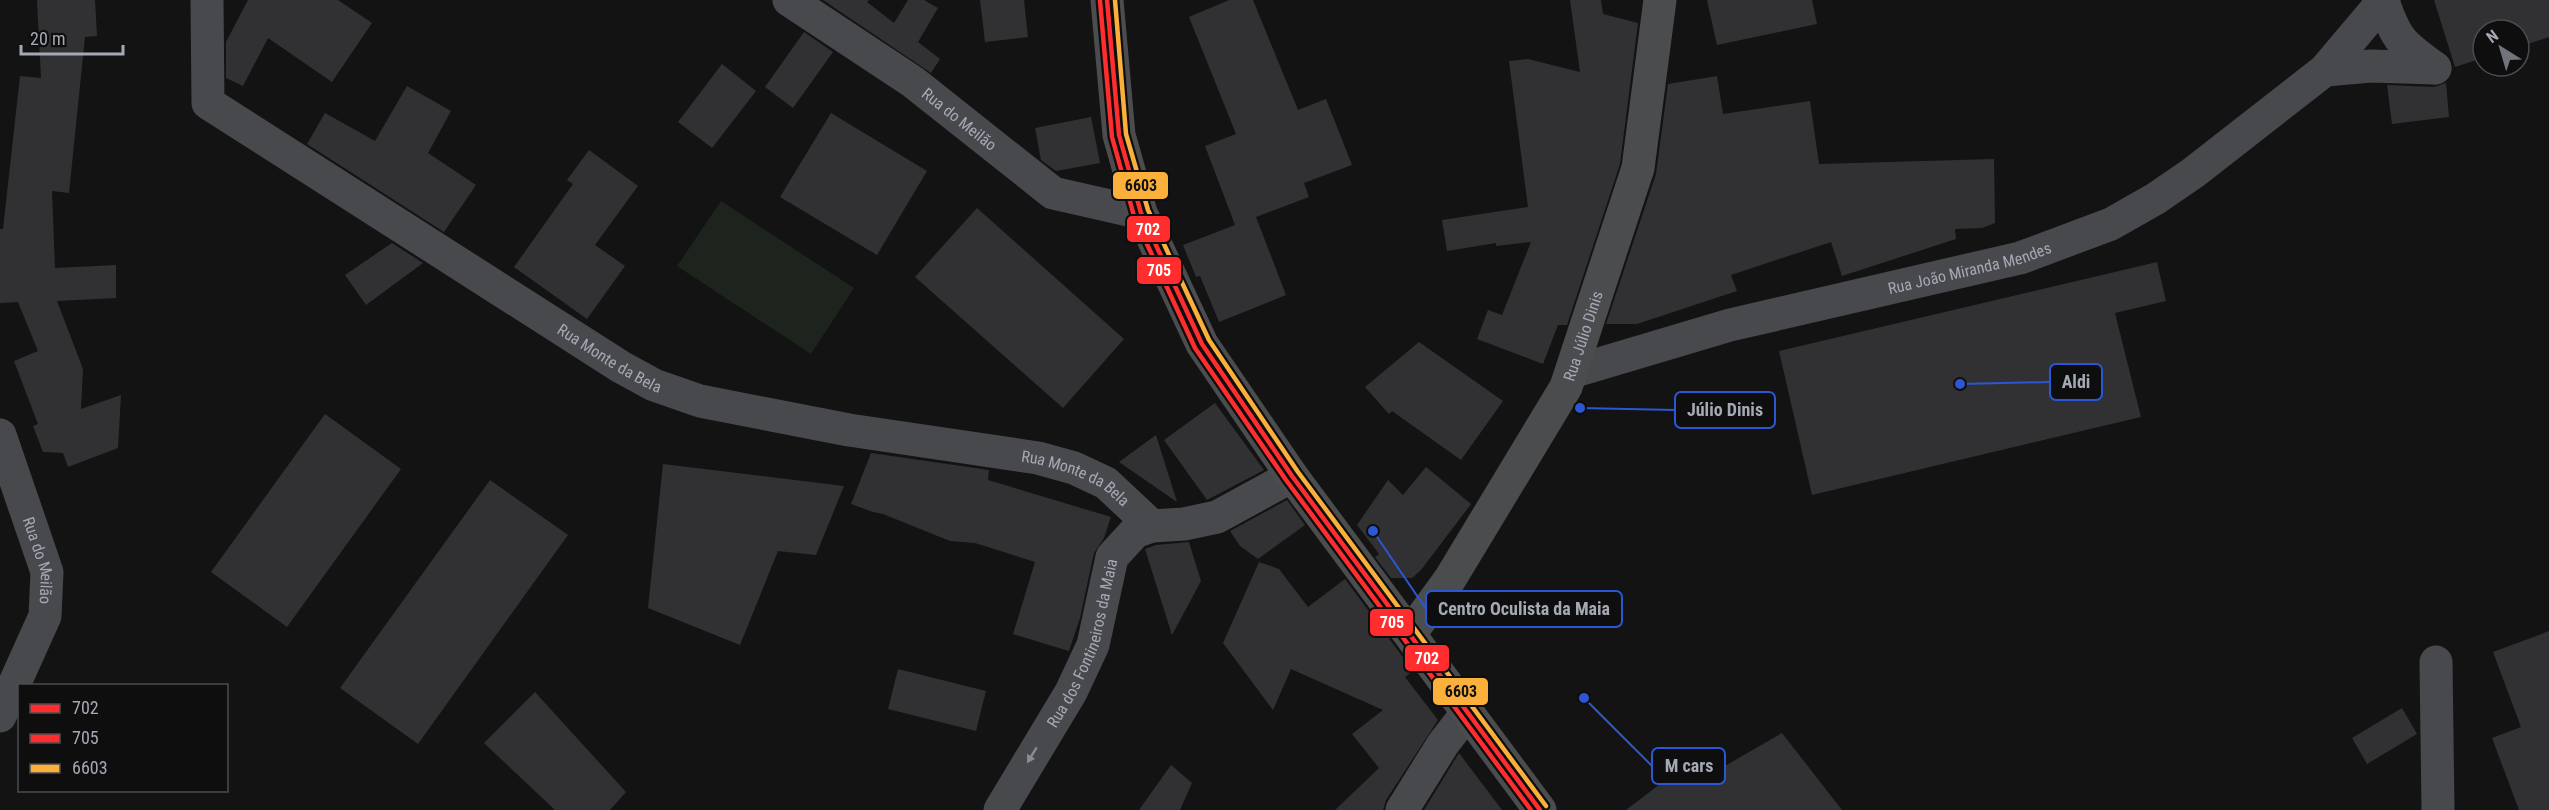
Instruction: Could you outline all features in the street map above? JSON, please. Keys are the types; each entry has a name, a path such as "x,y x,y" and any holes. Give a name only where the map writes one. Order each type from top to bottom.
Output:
{"main road":[{"path":"1107,0 1119,135 1141,213 1202,344 1292,476 1540,810"},
{"name":"Rua Júlio Dinis","path":"1410,634 1450,579 1566,387 1572,372 1638,168 1660,0"}],"street":[{"name":"Rua Monte da Bela","path":"207,0 208,103 621,367 654,384 710,403 849,430 1038,458 1074,468 1106,483 1152,526"},
{"name":"Rua do Meilão","path":"789,0 913,82 1053,193 1141,213"},
{"name":"Rua João Miranda Mendes","path":"1572,372 1730,325 2020,258 2111,225 2193,173 2325,70 2383,0"},
{"path":"2325,70 2371,66 2435,68 2408,49 2393,30 2383,0"},
{"name":"Rua do Meilão","path":"0,435 47,572 45,616 10,669 0,716"},
{"name":"Rua dos Fontineiros da Maia","path":"1000,810 1071,692 1093,645 1112,557 1135,532 1152,526 1184,524 1217,518 1292,476"},
{"path":"2436,662 2438,810"},
{"path":"1402,810 1443,744 1467,713"}],"shaded area":[{"path":"721,201 854,288 811,354 677,266"}],"building":[{"path":"37,0 95,0 97,36 85,37 69,193 52,191 55,268 116,265 116,298 57,301 83,369 81,409 121,395 118,448 68,467 63,453 43,452 33,426 38,424 14,361 38,351 18,302 0,303 0,229 3,229 20,76 41,78"},
{"path":"248,0 338,0 372,23 332,82 268,38 243,86 226,78 226,42"},
{"path":"823,0 869,0 867,2 894,23 908,0 924,0 938,8 918,42 940,59 931,73"},
{"path":"980,0 1024,0 1028,37 985,42"},
{"path":"1229,0 1253,0 1298,110 1326,99 1352,165 1304,183 1309,197 1256,217 1286,295 1219,322 1200,276 1196,277 1183,245 1235,225 1205,146 1236,134 1189,17"},
{"path":"1570,0 1601,0 1603,14 1638,23 1620,164 1567,325 1558,325 1543,364 1477,339 1488,310 1502,315 1531,242 1496,246 1496,243 1447,251 1442,220 1528,207 1509,61 1528,59 1580,72"},
{"path":"1707,0 1812,0 1817,24 1717,45"},
{"path":"2434,0 2549,0 2549,37 2531,43 2531,18 2471,18 2471,62 2455,67"},
{"path":"804,32 833,52 793,108 765,87"},
{"path":"722,64 756,91 712,148 678,122"},
{"path":"1717,76 1723,114 1810,101 1819,164 1994,159 1995,223 1982,228 1955,229 1956,239 1842,276 1831,242 1731,275 1737,291 1637,324 1606,324 1656,174 1668,84"},
{"path":"2446,83 2449,117 2392,124 2387,85 2434,87"},
{"path":"407,86 451,111 428,153 476,185 444,232 307,144 325,113 375,141"},
{"path":"831,113 927,171 877,255 780,197"},
{"path":"1091,117 1100,163 1056,171 1041,160 1035,128"},
{"path":"589,150 638,186 595,245 625,266 587,319 514,267 573,184 567,180"},
{"path":"977,208 1124,339 1063,408 915,277"},
{"path":"392,243 423,263 366,305 345,275"},
{"path":"2157,262 2166,301 2115,313 2141,417 1812,495 1779,351"},
{"path":"1419,342 1503,401 1461,460 1392,411 1389,414 1365,387"},
{"path":"1215,403 1264,470 1207,500 1164,440"},
{"path":"325,414 401,469 287,627 211,572"},
{"path":"1156,435 1177,502 1119,462"},
{"path":"871,453 989,470 988,480 1111,517 1104,538 1094,553 1080,618 1069,651 1013,634 1035,562 975,543 950,541 883,514 851,504"},
{"path":"663,464 844,486 816,555 778,551 740,645 648,608"},
{"path":"1426,467 1471,504 1421,570 1412,578 1391,578 1375,557 1379,554 1357,525 1388,480 1403,495"},
{"path":"490,480 568,535 418,744 340,688"},
{"path":"1287,500 1305,525 1258,559 1240,546 1230,531"},
{"path":"1189,542 1201,581 1172,635 1145,549 1156,545"},
{"path":"1259,562 1279,569 1308,607 1345,579 1413,671 1405,677 1438,720 1386,800 1383,810 1335,810 1379,768 1352,734 1383,710 1291,669 1273,710 1223,643"},
{"path":"2549,631 2549,810 2519,810 2492,738 2521,727 2493,652"},
{"path":"898,669 986,691 976,731 888,709"},
{"path":"535,692 626,792 610,810 555,810 484,743"},
{"path":"2402,708 2417,734 2367,764 2352,738"},
{"path":"1782,733 1842,810 1626,810 1685,765 1692,775 1712,761 1718,770"},
{"path":"1459,753 1502,810 1424,810"},
{"path":"1171,765 1192,783 1180,810 1139,810"}],"transit line":[{"name":"702","path":"1107,0 1119,135 1141,213 1202,344 1292,476 1540,810"},
{"name":"6603","path":"1115,0 1126,134 1148,210 1209,340 1298,472 1546,806"},
{"name":"705","path":"1100,1 1112,137 1134,216 1195,348 1286,480 1531,810"}],"place":[{"name":"Aldi","path":"1960,384"},
{"name":"Júlio Dinis","path":"1580,408"},
{"name":"Centro Oculista da Maia","path":"1373,531"},
{"name":"M cars","path":"1584,698"}]}
